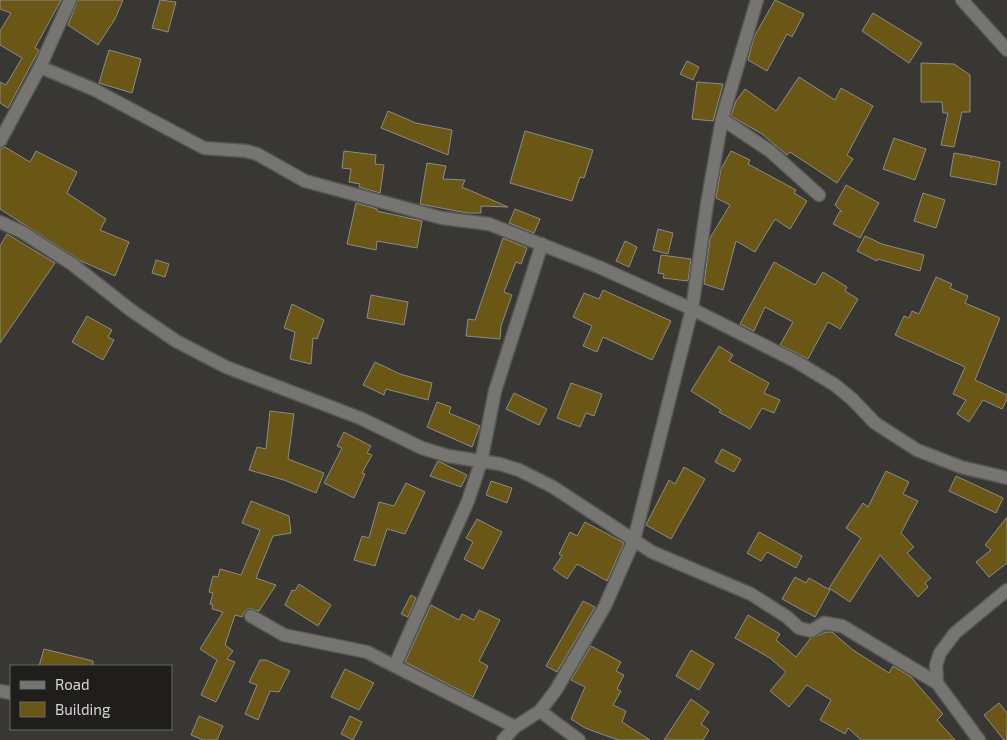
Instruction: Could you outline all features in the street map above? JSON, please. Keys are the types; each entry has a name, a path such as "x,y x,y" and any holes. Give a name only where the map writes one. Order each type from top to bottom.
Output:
{"street":[{"path":"0,140 40,67 70,0"},
{"path":"503,740 515,727 540,712 565,675 600,614 634,540 692,309 706,204 722,119 757,0"},
{"path":"962,0 1007,50"},
{"path":"40,67 93,89 204,148 246,151 257,154 305,181 442,218 489,224 542,244 692,309 797,362 835,385 852,398 862,412 875,423 917,450 961,467 1007,478"},
{"path":"722,119 770,151 819,195"},
{"path":"0,222 22,232 72,264 132,311 176,341 226,367 360,418 422,448 481,462 500,464 519,470 553,487 652,552 681,566 751,594 799,628 811,631 824,623 842,626 937,683 977,739"},
{"path":"394,665 468,501 481,462 495,391 542,244"},
{"path":"937,683 936,665 940,653 955,633 1007,590"},
{"path":"251,616 284,635 367,652 515,727"},
{"path":"540,712 579,740"}],"building":[{"path":"0,0 61,0 35,48 39,50 8,108 0,103 0,82 6,85 22,58 0,45 0,31 11,13 0,9"},
{"path":"78,0 123,0 115,19 98,45 68,25"},
{"path":"160,0 176,2 168,32 152,28"},
{"path":"775,0 804,14 792,37 787,34 767,71 748,60 754,37"},
{"path":"873,13 922,43 909,63 862,31"},
{"path":"109,50 141,59 132,93 99,83"},
{"path":"687,61 699,67 693,80 680,74"},
{"path":"921,63 954,64 970,75 970,112 962,112 954,147 941,145 948,113 943,113 942,102 921,102"},
{"path":"799,77 835,100 841,88 873,106 847,155 853,159 837,183 790,152 787,155 762,134 731,116 736,101 745,89 776,111"},
{"path":"697,82 723,84 713,121 692,119"},
{"path":"388,111 416,123 452,130 448,155 381,128"},
{"path":"525,131 593,150 584,178 580,177 572,201 510,183"},
{"path":"894,138 926,149 915,180 883,169"},
{"path":"5,147 30,162 36,151 77,172 67,193 106,219 100,230 129,242 115,276 81,261 0,209 0,149"},
{"path":"344,151 376,155 375,164 384,165 380,193 359,187 360,184 349,182 351,169 342,168"},
{"path":"731,151 750,160 748,164 796,190 794,193 807,201 790,229 775,219 755,252 736,241 723,290 704,284 710,238 730,205 716,198 721,169"},
{"path":"954,153 971,156 971,158 972,156 1000,162 996,185 950,176"},
{"path":"427,163 446,166 443,179 465,180 462,187 508,207 481,206 481,213 467,213 420,204"},
{"path":"846,185 879,203 860,238 833,224 840,211 842,212 835,205"},
{"path":"923,193 945,200 936,228 914,221"},
{"path":"356,203 377,209 377,211 422,221 417,248 377,241 376,250 347,244"},
{"path":"515,209 540,219 534,233 509,223"},
{"path":"658,229 673,233 668,254 653,250"},
{"path":"7,234 55,263 0,343 0,246"},
{"path":"865,236 882,244 924,255 920,271 878,259 877,261 857,251"},
{"path":"503,238 527,248 521,264 516,262 504,292 512,295 501,326 500,339 466,336 468,319 475,320"},
{"path":"625,241 637,247 629,267 616,261"},
{"path":"661,255 691,259 688,281 663,278 664,274 658,273"},
{"path":"156,260 169,264 165,277 152,273"},
{"path":"774,262 815,285 823,272 847,287 845,291 858,299 840,329 828,322 808,359 780,345 793,322 765,307 754,331 740,324"},
{"path":"936,277 952,284 950,288 968,296 965,303 1000,318 975,380 1007,395 1007,399 1002,409 983,400 969,422 957,414 966,400 953,394 965,367 895,335 904,316 909,318 912,311 919,314"},
{"path":"603,290 671,321 652,360 603,337 597,352 583,346 592,326 573,317 584,293 599,299"},
{"path":"371,295 408,302 404,325 367,318"},
{"path":"292,304 324,320 317,339 313,338 311,364 290,359 295,332 284,328"},
{"path":"87,316 112,330 108,337 114,340 103,360 72,342"},
{"path":"719,346 733,355 729,361 769,383 764,393 780,400 774,413 762,408 750,429 719,412 721,410 691,391"},
{"path":"375,362 400,374 432,383 428,400 386,389 384,395 363,385"},
{"path":"571,383 602,394 594,416 586,413 580,427 557,418"},
{"path":"514,393 547,409 539,425 506,409"},
{"path":"437,402 451,407 449,413 480,426 472,447 427,427"},
{"path":"270,411 294,414 288,459 324,473 316,493 284,480 249,470 257,447 266,449"},
{"path":"344,432 371,446 367,453 372,455 362,473 365,474 354,498 324,483 342,448 337,446"},
{"path":"722,449 741,459 734,472 715,462"},
{"path":"438,461 467,475 461,487 430,476"},
{"path":"684,467 705,479 671,539 646,525 669,480 675,484"},
{"path":"886,471 909,482 903,494 918,501 901,533 914,547 907,553 931,578 925,583 928,587 918,597 880,555 850,602 829,588 861,538 846,528 863,503 868,507"},
{"path":"956,476 1003,498 996,513 949,491"},
{"path":"491,481 512,488 507,503 486,495"},
{"path":"406,483 425,492 405,534 387,529 375,566 354,560 362,536 369,538 379,502 394,506"},
{"path":"251,501 289,516 291,533 273,536 256,578 276,585 259,611 250,608 244,612 242,617 235,615 225,645 233,651 227,659 235,662 216,702 201,695 217,660 200,649 223,612 212,609 213,605 210,604 213,593 209,592 213,576 218,577 220,569 241,575 260,530 242,523"},
{"path":"1007,517 1007,563 989,577 976,562 991,550 985,545"},
{"path":"477,519 502,532 483,569 464,559 473,542 466,538"},
{"path":"585,522 624,543 607,581 577,564 567,579 553,569 562,556 559,554 570,532 577,536"},
{"path":"759,532 802,556 796,568 767,552 761,561 747,553"},
{"path":"795,577 806,583 809,578 830,590 815,617 782,599"},
{"path":"299,584 331,605 318,626 285,605 292,590 295,591"},
{"path":"411,595 416,598 408,617 401,614"},
{"path":"583,601 595,607 557,672 546,666"},
{"path":"431,605 459,620 462,614 474,620 479,610 500,620 479,661 488,666 473,697 405,662"},
{"path":"748,615 780,634 776,640 796,657 810,639 826,632 832,632 853,650 889,673 893,666 911,677 943,714 937,720 955,740 861,740 848,728 845,734 820,720 831,700 807,685 789,707 770,691 786,672 770,658 735,638"},
{"path":"591,646 621,662 616,671 624,675 617,689 621,691 613,705 626,711 622,722 650,740 618,740 585,728 571,719 585,687 571,680"},
{"path":"44,649 93,661 93,665 39,665"},
{"path":"691,650 714,664 699,690 676,676"},
{"path":"260,660 266,660 290,671 279,692 270,691 258,720 245,714 257,685 249,682"},
{"path":"345,669 374,683 359,710 331,697"},
{"path":"691,699 709,712 701,724 709,730 703,740 664,740"},
{"path":"999,703 1007,713 1007,740 1004,740 984,715"},
{"path":"199,716 223,726 217,740 203,740 191,735"},
{"path":"350,716 362,722 353,740 341,734"}]}
